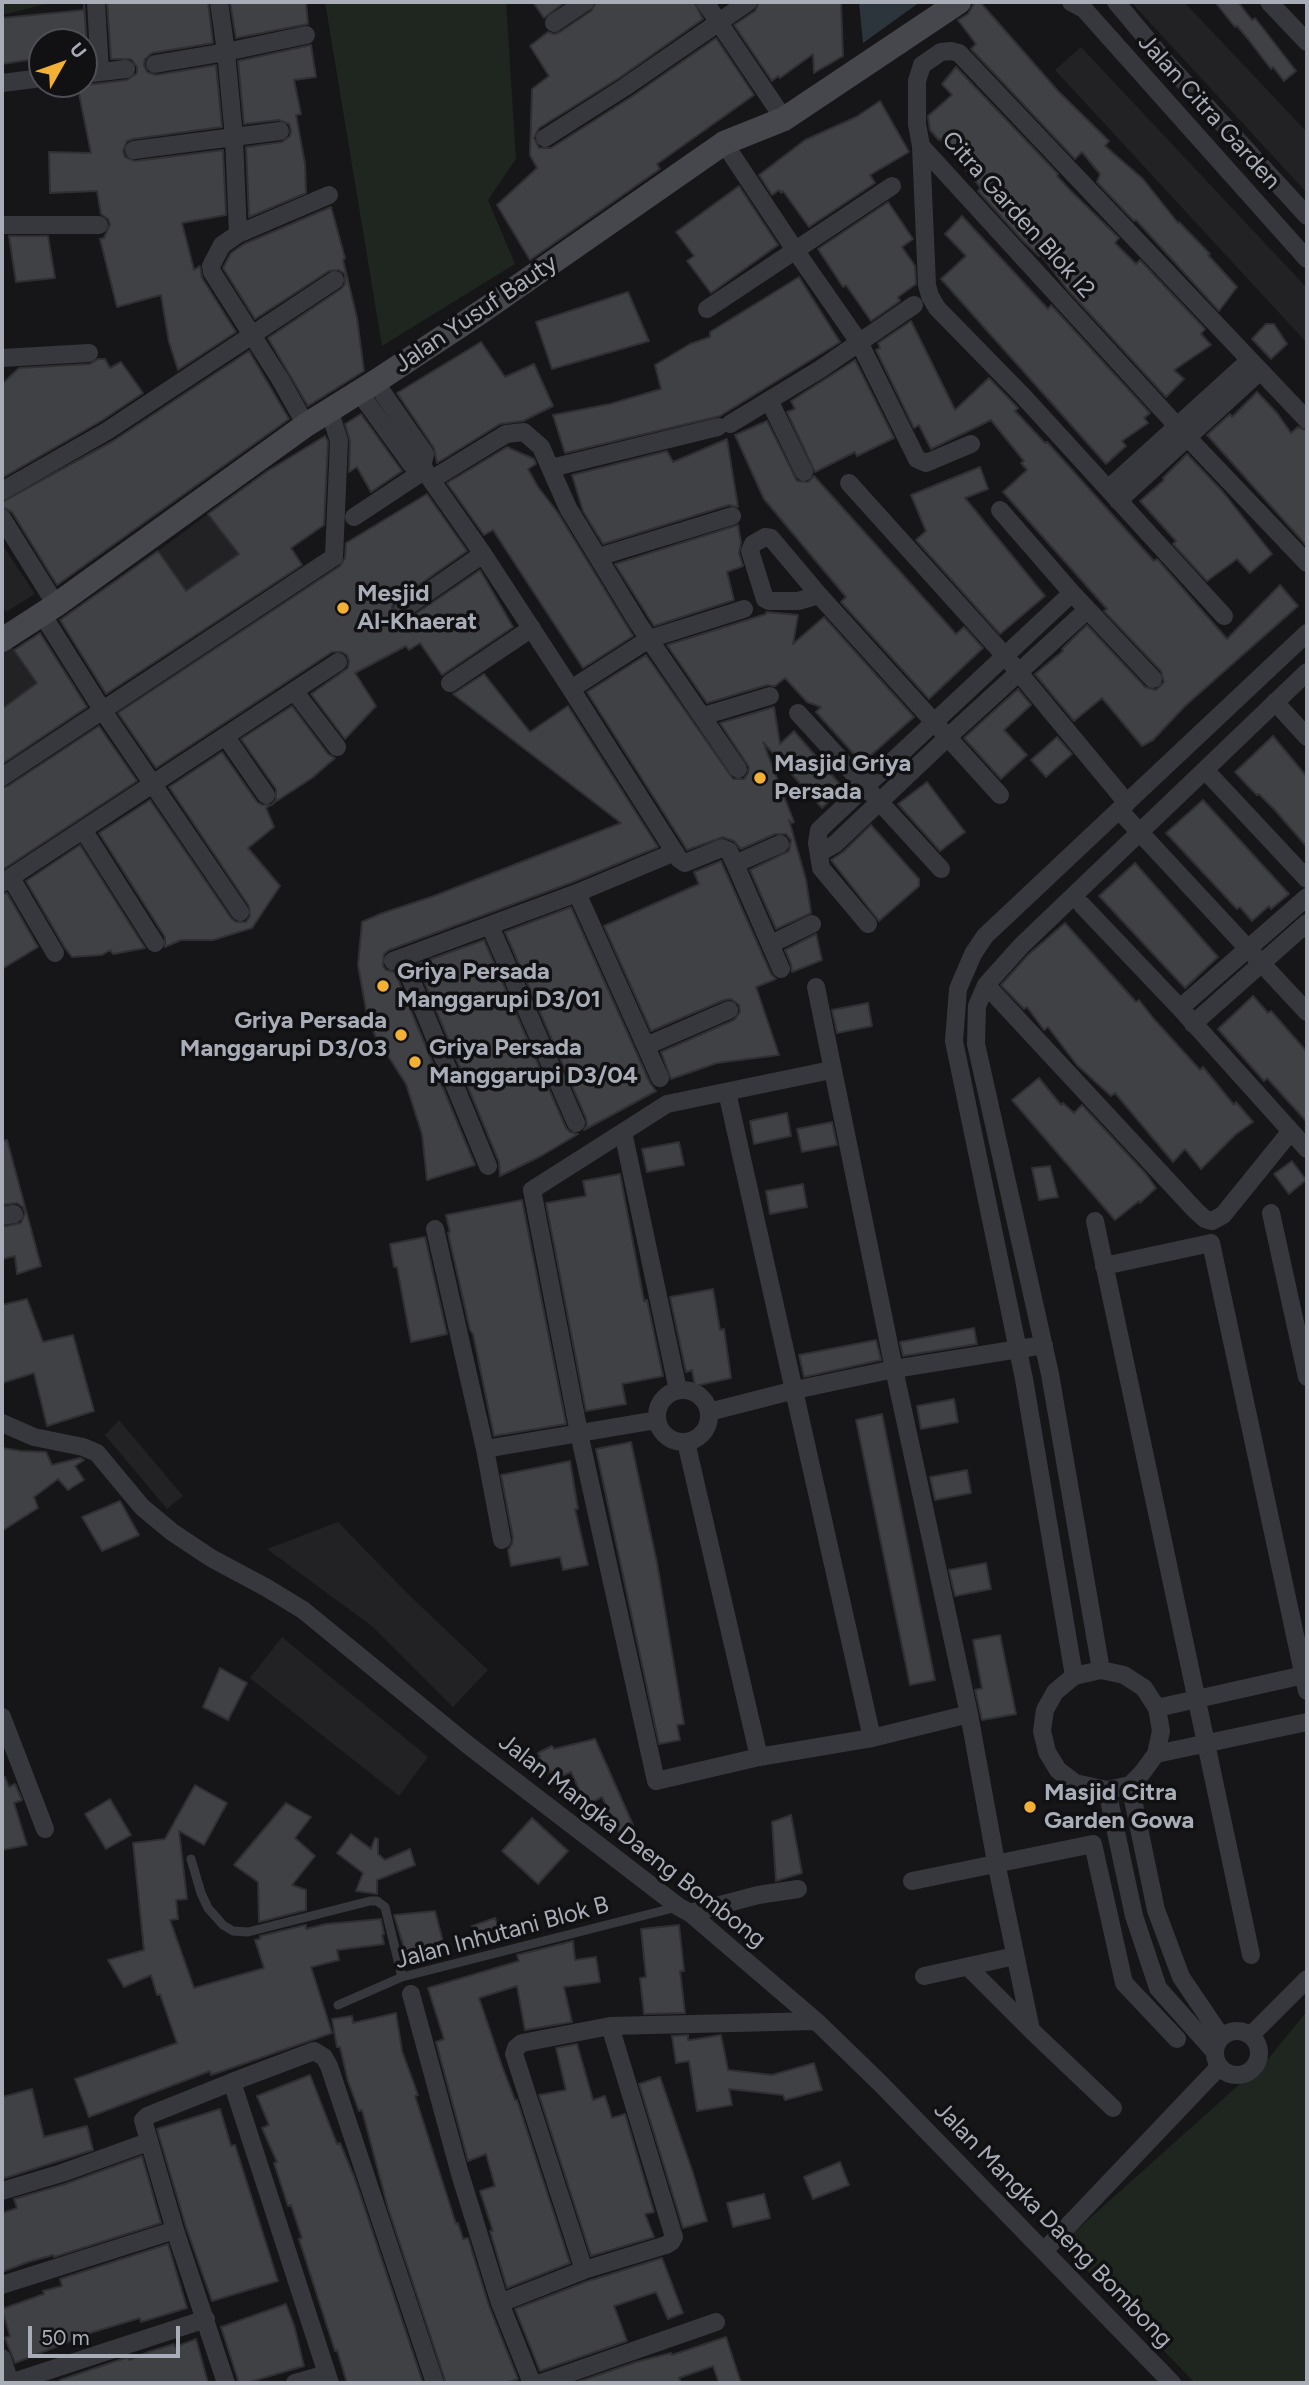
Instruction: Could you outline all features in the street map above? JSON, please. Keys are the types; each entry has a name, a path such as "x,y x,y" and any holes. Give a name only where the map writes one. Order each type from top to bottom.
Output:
{"street":[{"path":"95,28 96,2"},
{"path":"219,2 234,137 238,234"},
{"path":"554,23 585,2"},
{"path":"705,2 784,119"},
{"path":"545,138 625,87 748,2"},
{"name":"Jalan Yusuf Bauty","path":"2,640 49,610 329,409 367,387 724,143 784,119 959,2"},
{"name":"Jalan Citra Garden","path":"1116,2 1166,62 1307,216"},
{"path":"1269,2 1307,42"},
{"name":"Jalan Citra Garden","path":"1082,4 1307,259"},
{"path":"155,64 306,35"},
{"name":"Citra Garden Blok I2","path":"1307,420 959,53 942,52 922,65 917,81 917,124 921,146 1307,563"},
{"path":"98,72 126,69"},
{"path":"2,83 28,80"},
{"path":"134,150 280,131"},
{"path":"724,143 794,250 859,342 917,459 926,463 971,444"},
{"path":"921,146 928,285 930,296 937,308 1024,397 1224,616"},
{"path":"707,309 892,186"},
{"path":"306,425 212,272 211,266 222,245 238,234 329,195"},
{"path":"2,225 99,225"},
{"path":"2,491 107,431 335,280"},
{"path":"551,468 724,426 914,306"},
{"path":"2,358 89,353"},
{"path":"1113,495 1255,365"},
{"path":"367,387 411,464 426,472 483,554 674,852 685,863 727,848 781,969"},
{"path":"769,400 804,472"},
{"path":"2,777 334,557 339,441 329,409"},
{"path":"354,517 426,472 506,434 524,432 541,447 568,508 649,639 738,769"},
{"path":"849,483 1006,657 1123,806 1140,834 1307,1012"},
{"path":"1000,510 1087,610 1153,679"},
{"path":"598,557 732,516"},
{"path":"2,518 103,711 240,912"},
{"path":"402,610 483,554"},
{"path":"827,849 819,830 1072,593"},
{"path":"819,595 1000,795"},
{"path":"571,689 649,639 744,609"},
{"path":"868,924 824,874 821,868 827,849 1087,610"},
{"path":"450,682 532,628"},
{"path":"1074,1676 1024,1379 954,1041 958,989 972,954 985,936 1307,633"},
{"path":"55,953 6,881 338,662"},
{"path":"1101,1670 1050,1374 976,1044 977,1006 986,985 1021,946 1307,672"},
{"path":"295,692 337,747"},
{"path":"703,716 770,696"},
{"path":"1275,702 1307,737"},
{"path":"798,713 941,869"},
{"path":"226,737 266,795"},
{"path":"1205,770 1307,879"},
{"path":"84,831 155,943"},
{"path":"735,864 780,844"},
{"path":"488,1167 398,959 577,893 674,852"},
{"path":"577,893 660,1078"},
{"path":"1180,1008 1307,897"},
{"path":"1082,905 1180,1008 1307,1149"},
{"path":"1193,1024 1307,923"},
{"path":"771,944 812,924"},
{"path":"490,926 576,1123"},
{"path":"986,985 1205,1219 1212,1221 1223,1215 1291,1131"},
{"path":"816,987 831,1070 969,1714 1031,2030"},
{"path":"646,1046 729,1010"},
{"path":"954,1041 976,1044"},
{"path":"831,1070 667,1104 532,1190 579,1433 656,1781 759,1757 872,1738 969,1714"},
{"path":"727,1092 872,1738"},
{"path":"623,1132 678,1390"},
{"path":"1271,1213 1307,1377"},
{"path":"1095,1222 1251,1955"},
{"path":"435,1229 485,1449 502,1540"},
{"path":"1104,1266 1212,1242 1306,1683 1157,1708"},
{"path":"709,1412 894,1369 1044,1345"},
{"path":"1024,1379 1050,1374"},
{"path":"678,1390 686,1390 701,1397 709,1412 709,1420 701,1435 686,1443 668,1438 657,1420 658,1406 663,1398 678,1390"},
{"path":"485,1449 657,1420"},
{"name":"Jalan Mangka Daeng Bombong","path":"2,1423 34,1437 83,1447 97,1453 142,1507 172,1532 211,1558 303,1610 432,1716 685,1910 816,2021 880,2083 1172,2383"},
{"path":"686,1443 759,1757"},
{"path":"1101,1670 1124,1675 1144,1688 1157,1708 1161,1731 1156,1754 1130,1785 1107,1790 1075,1783 1058,1770 1046,1752 1042,1731 1045,1710 1055,1692 1074,1676 1101,1670"},
{"path":"2,1717 45,1829"},
{"path":"1156,1754 1307,1721"},
{"path":"1044,2252 1218,2051 1236,2030 1251,2035 1259,2048 1258,2063 1247,2073 1232,2075 1218,2051 1181,1977 1156,1910 1130,1785"},
{"path":"1107,1790 1134,1916 1158,1988 1218,2051"},
{"path":"912,1881 1093,1844 1124,1983 1177,2039"},
{"path":"685,1910 798,1889"},
{"path":"1134,1916 1156,1910"},
{"path":"924,1976 1015,1956"},
{"path":"968,1967 1113,2108"},
{"path":"1251,2035 1307,1979"},
{"path":"411,1994 460,2175 500,2303 531,2383"},
{"path":"584,2270 514,2054 516,2048 522,2043 610,2025 816,2021"},
{"path":"500,2303 584,2270 666,2245 674,2237 610,2025"},
{"path":"226,2383 175,2230 143,2120 147,2116 308,2052 319,2052 329,2066 435,2383"},
{"path":"233,2082 328,2379 295,2383"},
{"path":"2,2191 148,2142"},
{"path":"2,2285 175,2230"},
{"path":"2,2358 10,2383 206,2319"},
{"path":"541,2383 716,2322"}],"lane":[{"path":"191,1859 208,1908 223,1925 233,1931 248,1932 370,1901 377,1902 385,1907 402,1977"},
{"name":"Jalan Inhutani Blok B","path":"338,2005 402,1977 685,1910"}],"shaded area":[{"path":"2,2 53,2 2,15"},
{"path":"325,2 506,2 516,159 488,200 515,264 382,346"},
{"path":"859,2 920,2 863,43"},
{"path":"1131,2 1184,2 1307,132 1307,193"},
{"path":"1081,47 1307,288 1307,343 1055,70"},
{"path":"208,514 239,554 186,591 158,551"},
{"path":"2,544 35,594 6,612 2,606"},
{"path":"10,645 37,683 2,709 2,652"},
{"path":"119,1420 183,1496 167,1509 105,1435"},
{"path":"338,1522 488,1670 453,1707 373,1627 267,1549"},
{"path":"282,1637 428,1757 399,1796 250,1678"},
{"path":"1307,2011 1307,2383 1195,2383 1061,2244 1269,2058"}],"building":[{"path":"84,2 86,28 28,28 28,60 2,64 2,18 84,10"},
{"path":"107,2 208,2 213,43 152,53 145,59 144,65 147,72 156,75 216,65 222,127 133,139 127,141 123,151 125,157 135,161 223,150 226,215 182,223 194,270 200,266 202,278 236,332 178,370 169,342 161,295 117,307 100,239 104,238 110,224 101,214 97,191 50,193 49,152 91,153 80,98 98,98 98,83 127,80 137,73 137,67 131,59 111,59"},
{"path":"230,2 306,2 308,24 236,38"},
{"path":"533,2 565,2 544,18"},
{"path":"596,2 694,2 703,19 619,78 539,128 534,138 539,148 551,148 716,38 754,95 657,164 660,169 530,260 497,205 537,168 530,155 532,89 549,76 530,46 548,32 560,32 591,11"},
{"path":"759,2 841,2 843,56 814,73 813,54 772,81 734,25 755,11"},
{"path":"975,2 980,2 1058,91 1109,141 1105,146 1143,179 1178,223 1210,254 1208,255 1237,287 1219,311 1136,220 1134,221 1097,182 1100,174 1082,152 1075,159 971,49 976,44 958,20 968,14"},
{"path":"1215,2 1238,2 1252,20 1255,18 1296,71 1284,81"},
{"path":"311,45 316,77 294,80 301,114 296,115 305,164 306,193 249,217 246,147 282,142 290,136 291,130 289,124 279,120 244,124 238,61"},
{"path":"956,67 1070,190 1119,238 1115,243 1136,264 1140,260 1205,329 1201,334 1211,345 1174,370 1184,379 1166,397 1067,289 1041,255 1022,240 978,191 981,188 930,130 928,116 952,95 942,84"},
{"path":"880,101 909,152 870,175 875,183 809,227 783,191 781,193 779,190 772,195 759,175 805,140 856,117"},
{"path":"739,186 778,245 711,293 687,261 694,256 676,232"},
{"path":"888,202 913,239 902,247 915,266 916,284 898,297 900,301 871,321 846,285 843,287 818,249"},
{"path":"331,207 345,258 343,260 357,318 364,371 308,406 268,338 341,289 345,284 345,274 339,270 329,271 255,319 223,268 231,253 244,244"},
{"path":"962,216 1048,309 1051,305 1150,413 1144,418 1148,423 1122,441 1126,446 1106,464 941,279 966,256 945,234"},
{"path":"9,236 48,236 55,278 16,282"},
{"path":"799,277 840,342 720,416 565,453 553,415 610,404 661,389 655,365 690,344 710,337 710,332"},
{"path":"628,292 649,341 552,369 536,322"},
{"path":"911,321 955,410 989,378 1018,408 1015,411 1045,443 1047,442 1154,561 1157,559 1227,639 1280,585 1298,606 1185,706 1153,740 1142,746 1102,698 1074,721 1035,674 1063,651 1087,625 1145,687 1156,690 1164,682 1161,671 1104,611 1107,609 1003,492 1027,470 1021,463 1024,461 991,420 931,449 919,425 914,428 876,350 880,348 878,343"},
{"path":"1266,324 1274,324 1287,344 1271,359 1252,339"},
{"path":"481,342 505,377 534,364 553,406 523,421 500,424 437,463 434,448 397,393"},
{"path":"249,351 289,419 57,585 12,512 2,507 2,502 113,441"},
{"path":"98,359 105,359 110,368 121,362 143,393 101,421 2,478 2,384 19,368 90,364"},
{"path":"855,360 894,438 857,456 855,452 815,472 787,412 795,409 791,401"},
{"path":"1257,392 1291,433 1298,427 1307,431 1307,546 1207,435 1230,414 1232,417"},
{"path":"361,414 402,471 371,492 357,467 349,472 350,441 345,424"},
{"path":"767,421 797,481 808,482 814,476 956,634 964,627 983,648 929,699 841,602 846,597 764,499 735,435"},
{"path":"325,436 328,442 324,525 291,548 302,565 106,694 60,620 158,551 186,591 239,554 208,514 266,472"},
{"path":"727,439 738,507 729,505 603,544 583,511 572,475 667,451 673,462"},
{"path":"507,447 534,459 536,464 528,469 538,487 558,513 633,636 583,668 493,530 484,535 447,483"},
{"path":"1187,454 1223,492 1272,554 1250,573 1237,559 1207,581 1173,544 1176,541 1140,501 1164,480"},
{"path":"980,467 988,489 965,498 1045,596 1000,634 916,540 926,531 911,495"},
{"path":"427,494 467,551 396,601 392,606 392,616 398,620 408,619 480,570 513,627 442,675 420,643 409,650 406,646 355,673 376,706 345,739 311,694 348,668 347,655 332,652 156,768 118,713 340,566 345,558 346,543"},
{"path":"738,525 741,543 739,553 743,566 727,572 734,600 654,626 615,564"},
{"path":"766,612 798,615 793,644 824,617 914,717 862,763 816,712 821,707 807,702 785,678 775,686 767,685 707,703 667,645"},
{"path":"40,633 87,707 2,764 2,709 37,683 14,650"},
{"path":"646,655 733,779 744,779 749,767 720,723 774,707 780,744 794,731 843,788 822,808 763,742 794,822 789,820 806,880 811,913 776,929 750,870 789,851 791,840 786,834 775,834 741,849 734,841 723,837 687,850 587,692"},
{"path":"484,674 530,732 568,706 658,847 384,954 383,966 386,970 395,972 475,1165 427,1180 422,1134 406,1084 368,1021 358,965 362,922 621,823 453,694"},
{"path":"1018,689 1031,705 1004,730 1027,755 1001,779 964,738"},
{"path":"292,706 328,754 335,758 312,778 273,803 276,789 241,739"},
{"path":"99,726 137,781 2,870 2,788"},
{"path":"1273,736 1307,777 1307,847 1273,808 1235,772"},
{"path":"1057,737 1072,754 1046,777 1031,760"},
{"path":"222,752 257,802 271,805 266,808 274,827 248,848 280,886 252,928 213,940 181,940 165,947 165,937 99,833 150,800 231,918 236,922 246,922 250,916 249,906 169,787"},
{"path":"927,782 965,832 940,851 898,804"},
{"path":"1203,800 1289,894 1252,921 1240,907 1237,909 1166,833"},
{"path":"871,825 919,879 919,886 879,921 831,860"},
{"path":"80,845 145,948 113,954 110,950 102,955 72,957 65,948 26,881"},
{"path":"721,861 771,974 776,979 756,987 779,1055 717,1063 671,1079 661,1052 734,1020 740,1012 739,1005 731,999 724,1000 651,1031 604,926 699,884 694,872"},
{"path":"1135,863 1218,957 1185,988 1099,896"},
{"path":"7,893 38,947 2,969 2,894"},
{"path":"571,907 656,1091 584,1130 587,1125 586,1118 505,932"},
{"path":"1065,923 1136,1002 1139,1000 1200,1070 1203,1067 1234,1105 1236,1102 1253,1122 1236,1134 1201,1169 1185,1149 1173,1162 1115,1093 1111,1096 1077,1065 1048,1027 1044,1030 1027,1007 1024,1009 1001,985 1029,954"},
{"path":"816,934 822,960 792,972 785,950"},
{"path":"484,940 566,1128 578,1134 500,1176 499,1162 417,964"},
{"path":"1253,996 1268,1013 1271,1011 1307,1052 1307,1122 1267,1078 1264,1081 1218,1029"},
{"path":"868,1003 872,1026 837,1033 832,1010"},
{"path":"1039,1078 1061,1105 1063,1103 1074,1113 1082,1105 1156,1188 1115,1220 1012,1100"},
{"path":"787,1113 791,1136 754,1144 750,1121"},
{"path":"832,1122 837,1145 802,1152 797,1129"},
{"path":"7,1140 41,1266 17,1274 15,1256 2,1259 2,1227 21,1223 25,1213 23,1207 17,1203 2,1205 2,1141"},
{"path":"679,1142 684,1165 647,1172 642,1149"},
{"path":"1292,1161 1306,1180 1289,1194 1274,1174"},
{"path":"1050,1166 1058,1197 1039,1200 1032,1168"},
{"path":"620,1174 644,1301 647,1300 663,1376 622,1384 626,1404 586,1411 546,1203 586,1196 583,1181"},
{"path":"803,1184 807,1207 770,1214 766,1191"},
{"path":"522,1200 566,1424 494,1436 446,1215"},
{"path":"425,1237 447,1334 411,1342 390,1244"},
{"path":"713,1289 720,1330 724,1329 731,1378 695,1386 692,1370 686,1372 670,1297"},
{"path":"27,1299 43,1342 73,1335 94,1411 47,1426 34,1373 2,1383 2,1305"},
{"path":"974,1328 977,1344 903,1356 900,1342"},
{"path":"876,1340 881,1360 804,1377 799,1355"},
{"path":"954,1399 958,1422 921,1429 917,1406"},
{"path":"882,1414 935,1680 910,1685 856,1420"},
{"path":"631,1442 657,1563 684,1724 677,1725 680,1740 659,1744 596,1449"},
{"path":"2,1448 46,1452 52,1465 80,1458 84,1460 75,1466 84,1480 68,1490 58,1479 34,1497 38,1508 2,1531"},
{"path":"570,1461 578,1509 575,1509 588,1565 563,1570 560,1557 511,1566 508,1550 513,1538 501,1475"},
{"path":"967,1470 971,1493 935,1500 930,1477"},
{"path":"120,1501 139,1535 102,1551 82,1517"},
{"path":"986,1563 991,1589 955,1596 949,1570"},
{"path":"1000,1635 1016,1714 982,1720 975,1690 982,1688 973,1640"},
{"path":"220,1668 247,1683 228,1720 203,1707"},
{"path":"595,1739 633,1825 619,1832 602,1797 586,1805 571,1772 555,1779 551,1771 538,1780 527,1766 540,1757 538,1753 552,1746 554,1749"},
{"path":"2,1777 5,1777 9,1787 15,1784 22,1800 14,1803 27,1845 2,1850"},
{"path":"195,1785 227,1803 204,1845 179,1831 187,1899 176,1900 178,1919 170,1920 194,1988 264,1968 255,1940 260,1939 260,1936 306,1925 306,1929 326,1924 381,1919 384,1944 337,1950 339,1960 311,1967 332,2033 211,2075 210,2071 89,2117 75,2079 177,2043 151,1975 124,1987 108,1960 144,1950 133,1843 165,1839"},
{"path":"110,1799 131,1835 106,1849 85,1814"},
{"path":"286,1803 311,1817 295,1838 315,1856 292,1885 306,1890 306,1910 259,1922 258,1882 234,1865"},
{"path":"791,1815 802,1873 776,1881 772,1822"},
{"path":"532,1818 568,1851 538,1884 502,1851"},
{"path":"351,1834 371,1849 375,1838 378,1839 378,1854 385,1860 410,1849 415,1865 377,1880 377,1894 356,1891 363,1873 337,1853"},
{"path":"435,1911 446,1953 418,1964 416,1959 408,1961 394,1915"},
{"path":"495,1918 501,1933 478,1941 472,1926"},
{"path":"679,1925 684,1971 680,1971 685,2013 644,2014 640,1978 646,1977 641,1929"},
{"path":"573,1941 575,1960 596,1957 600,1982 564,1987 572,2022 525,2030 517,1986 479,1998 502,2066 517,2100 570,2263 507,2288 480,2191 495,2186 486,2154 468,2161 436,2042 444,2039 428,1988 519,1961 517,1955"},
{"path":"396,2013 402,2051 418,2095 415,2096 456,2224 458,2223 463,2239 468,2238 489,2306 518,2379 505,2383 446,2383 388,2208 362,2110 359,2111 340,2047 337,2047 332,2019 352,2016 353,2023"},
{"path":"688,2035 688,2040 691,2040 721,2035 728,2070 772,2075 814,2063 822,2090 785,2100 783,2095 729,2089 732,2105 697,2111 689,2061 676,2063 672,2036"},
{"path":"577,2044 593,2100 605,2096 612,2118 625,2114 654,2212 645,2214 654,2237 591,2256 539,2095 566,2090 556,2048"},
{"path":"310,2075 337,2144 340,2143 355,2179 423,2383 347,2383 337,2350 335,2351 299,2239 302,2238 291,2205 288,2206 274,2163 277,2162 262,2128 269,2125 257,2096"},
{"path":"660,2077 707,2221 683,2228 639,2084"},
{"path":"32,2089 44,2137 87,2126 93,2150 2,2179 2,2097"},
{"path":"220,2109 231,2146 235,2145 278,2281 212,2301 186,2227 157,2129"},
{"path":"142,2156 161,2223 2,2272 2,2213 17,2208 14,2199"},
{"path":"840,2162 849,2185 813,2199 804,2177"},
{"path":"764,2194 770,2218 733,2227 727,2203"},
{"path":"168,2244 187,2308 141,2322 140,2318 93,2332 15,2363 5,2338 10,2336 2,2309 44,2294 43,2291 62,2286 60,2279"},
{"path":"662,2258 683,2313 668,2319 656,2292 614,2306 627,2341 540,2371 515,2309 588,2281"},
{"path":"286,2304 304,2366 239,2383 221,2327"},
{"path":"726,2337 741,2383 719,2383 713,2366 679,2378 681,2383 575,2383 636,2362 671,2353 672,2355"},
{"path":"196,2339 208,2383 61,2383 60,2380 128,2357 129,2360"}],"place":[{"name":"Mesjid Al-Khaerat","path":"343,608"},
{"name":"Masjid Griya Persada","path":"760,778"},
{"name":"Griya Persada Manggarupi D3/01","path":"383,986"},
{"name":"Griya Persada Manggarupi D3/03","path":"401,1035"},
{"name":"Griya Persada Manggarupi D3/04","path":"415,1062"},
{"name":"Masjid Citra Garden Gowa","path":"1030,1807"}]}
